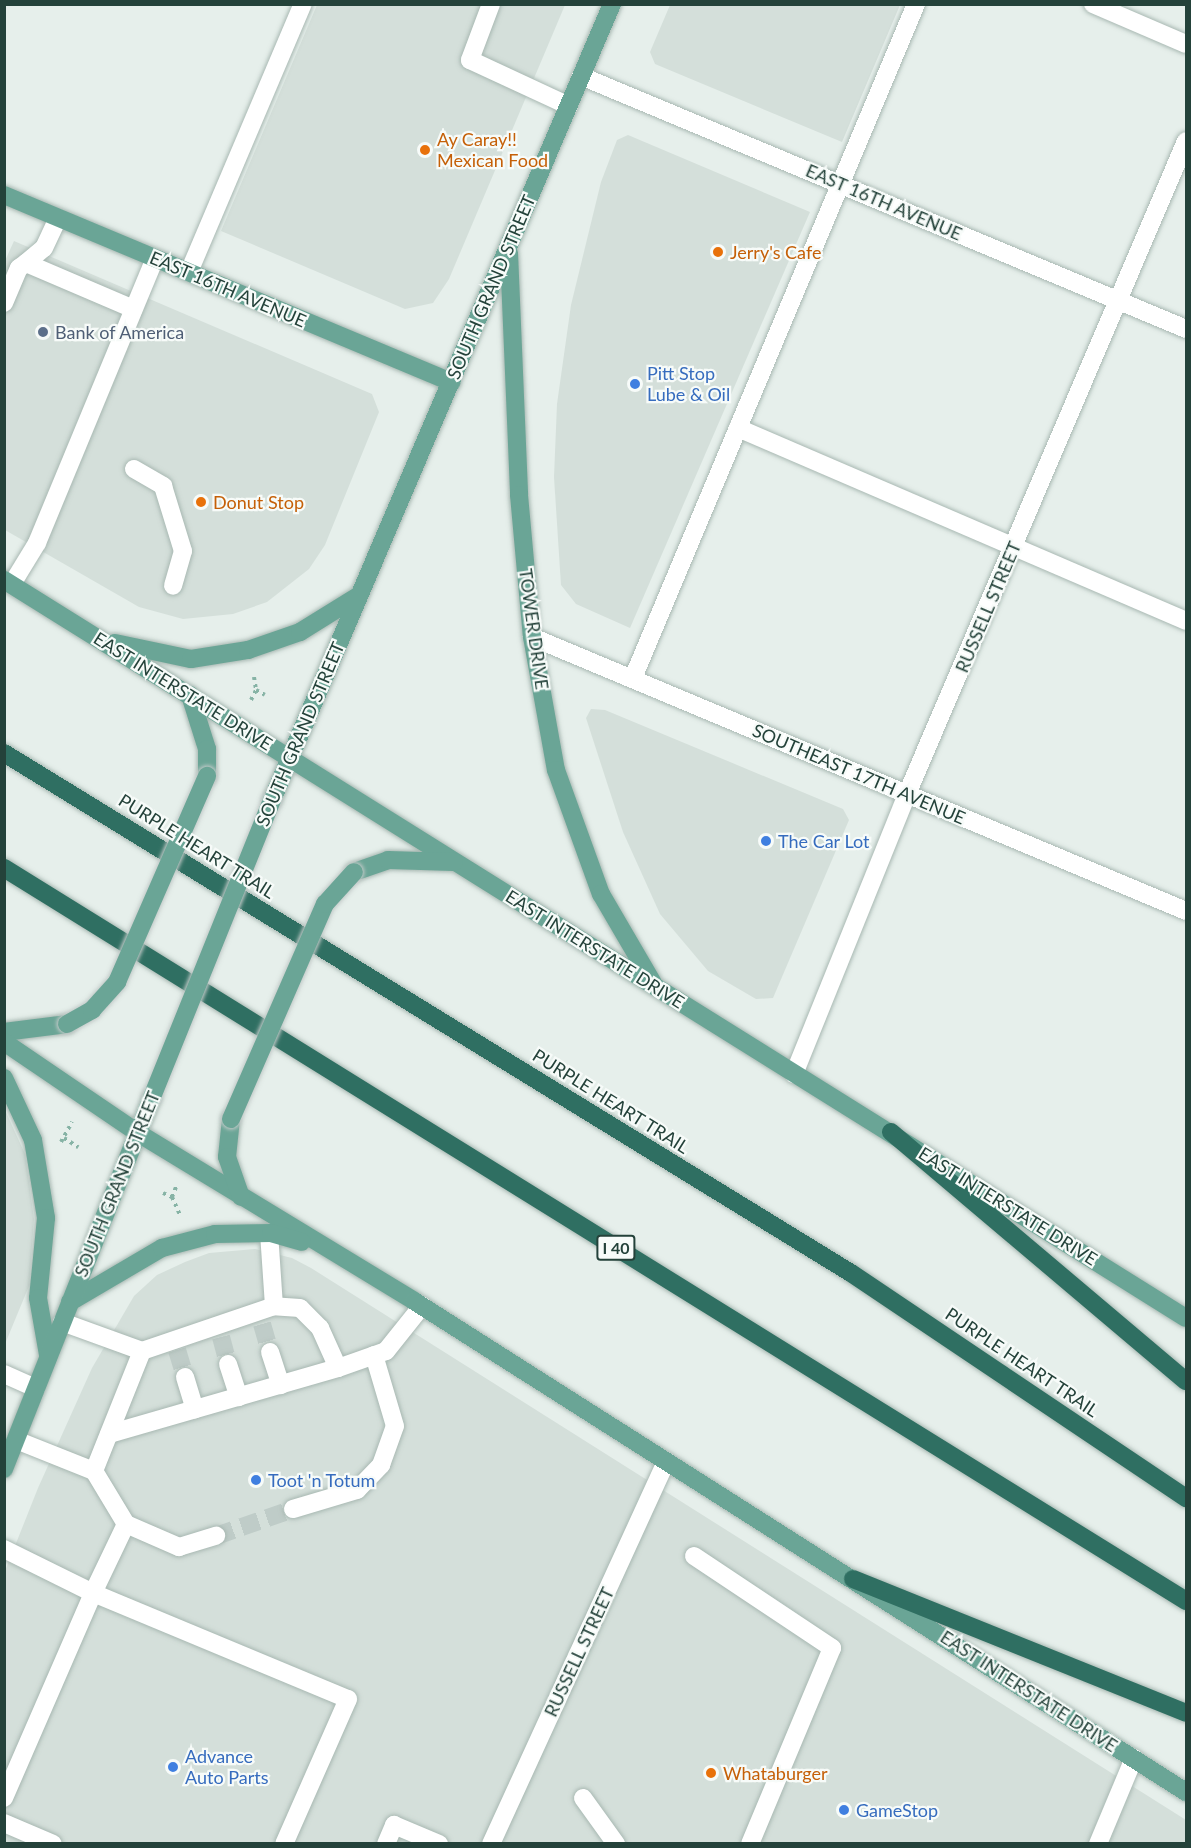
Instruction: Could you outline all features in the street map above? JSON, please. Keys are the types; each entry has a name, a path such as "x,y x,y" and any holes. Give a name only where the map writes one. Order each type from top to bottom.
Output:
{"highway":[{"name":"PURPLE HEART TRAIL","path":"4,753 851,1273 1186,1498"},
{"name":"I 40","path":"4,868 1186,1601"},
{"path":"891,1132 1186,1381"},
{"path":"853,1579 1186,1713"}],"main road":[{"name":"SOUTH GRAND STREET","path":"4,1469 272,800 612,4"},
{"name":"EAST 16TH AVENUE","path":"4,195 451,382"},
{"name":"TOWER DRIVE","path":"508,248 519,495 532,637 556,770 601,894 656,987"},
{"name":"EAST INTERSTATE DRIVE","path":"8,582 1186,1318"},
{"path":"100,639 191,659 248,650 300,632 358,596"},
{"path":"4,1032 67,1024 92,1011 117,982 207,776 207,749 190,695"},
{"path":"241,1197 227,1157 231,1119 325,904 354,872 388,860 456,862"},
{"name":"EAST INTERSTATE DRIVE","path":"4,1042 138,1133 422,1306 1186,1792"},
{"path":"4,1078 33,1140 46,1218 38,1298 48,1355"},
{"path":"70,1302 162,1248 215,1234 269,1233 325,1248"}],"street":[{"path":"189,272 303,4"},
{"path":"491,4 470,60 569,106"},
{"path":"633,678 916,4"},
{"path":"1093,4 1186,44"},
{"name":"EAST 16TH AVENUE","path":"581,76 1186,329"},
{"name":"RUSSELL STREET","path":"794,1074 908,794 1186,141"},
{"path":"4,303 19,268 45,248 58,218"},
{"path":"8,582 37,543 155,258"},
{"path":"26,263 134,309"},
{"path":"738,428 1186,621"},
{"path":"134,469 163,486 183,551 173,586"},
{"name":"SOUTHEAST 17TH AVENUE","path":"532,637 1186,911"},
{"path":"265,1314 269,1233"},
{"path":"109,1434 338,1368 386,1351 422,1306"},
{"path":"62,1322 142,1351 175,1345 265,1314 300,1308 320,1328 338,1368"},
{"path":"94,1471 142,1351"},
{"path":"270,1352 281,1385"},
{"path":"293,1509 357,1490 381,1465 395,1426 374,1355"},
{"path":"228,1364 239,1397"},
{"path":"4,1374 36,1388"},
{"path":"185,1377 195,1409"},
{"path":"16,1440 94,1471 126,1524 179,1547 216,1536"},
{"name":"RUSSELL STREET","path":"491,1844 666,1461"},
{"path":"5,1796 93,1593 126,1524"},
{"path":"4,1549 93,1593 348,1699 284,1844"},
{"path":"694,1556 832,1648 750,1844"},
{"path":"1098,1844 1134,1758"},
{"path":"583,1798 616,1844"},
{"path":"4,1823 53,1844"},
{"path":"386,1844 394,1825 439,1844"}],"path":[{"path":"251,700 256,690 253,670"},
{"path":"256,690 265,695"},
{"path":"56,1151 74,1118"},
{"path":"64,1138 78,1148"},
{"path":"172,1197 176,1187"},
{"path":"164,1193 172,1197 181,1218"}],"shaded area":[{"path":"670,4 900,5 842,142 655,64 650,52"},
{"path":"317,5 565,5 449,279 433,303 405,309 221,231"},
{"path":"628,135 810,212 630,628 576,604 561,585 554,477 557,404 571,305 601,182 617,140"},
{"path":"14,241 372,394 379,412 325,545 309,569 267,602 233,614 183,619 139,607 5,530 4,263"},
{"path":"591,709 605,710 843,809 849,820 773,998 756,999 708,971 660,914 623,832 586,718"},
{"path":"5,1110 25,1154 34,1219 29,1286 5,1344"},
{"path":"255,1249 292,1258 311,1268 1186,1820 1186,1844 5,1844 5,1571 38,1488 92,1368 134,1296 157,1275 185,1262 209,1253"}],"tunnel":[{"path":"262,1324 270,1352"},
{"path":"221,1337 228,1364"},
{"path":"177,1350 185,1377"},
{"path":"216,1536 293,1509"}],"place":[{"name":"Ay Caray!! Mexican Food","path":"425,150"},
{"name":"Jerry's Cafe","path":"718,252"},
{"name":"Bank of America","path":"43,332"},
{"name":"Pitt Stop Lube & Oil","path":"635,384"},
{"name":"Donut Stop","path":"201,502"},
{"name":"The Car Lot","path":"766,841"},
{"name":"Toot 'n Totum","path":"256,1480"},
{"name":"Advance Auto Parts","path":"173,1767"},
{"name":"Whataburger","path":"711,1773"},
{"name":"GameStop","path":"844,1810"}]}
